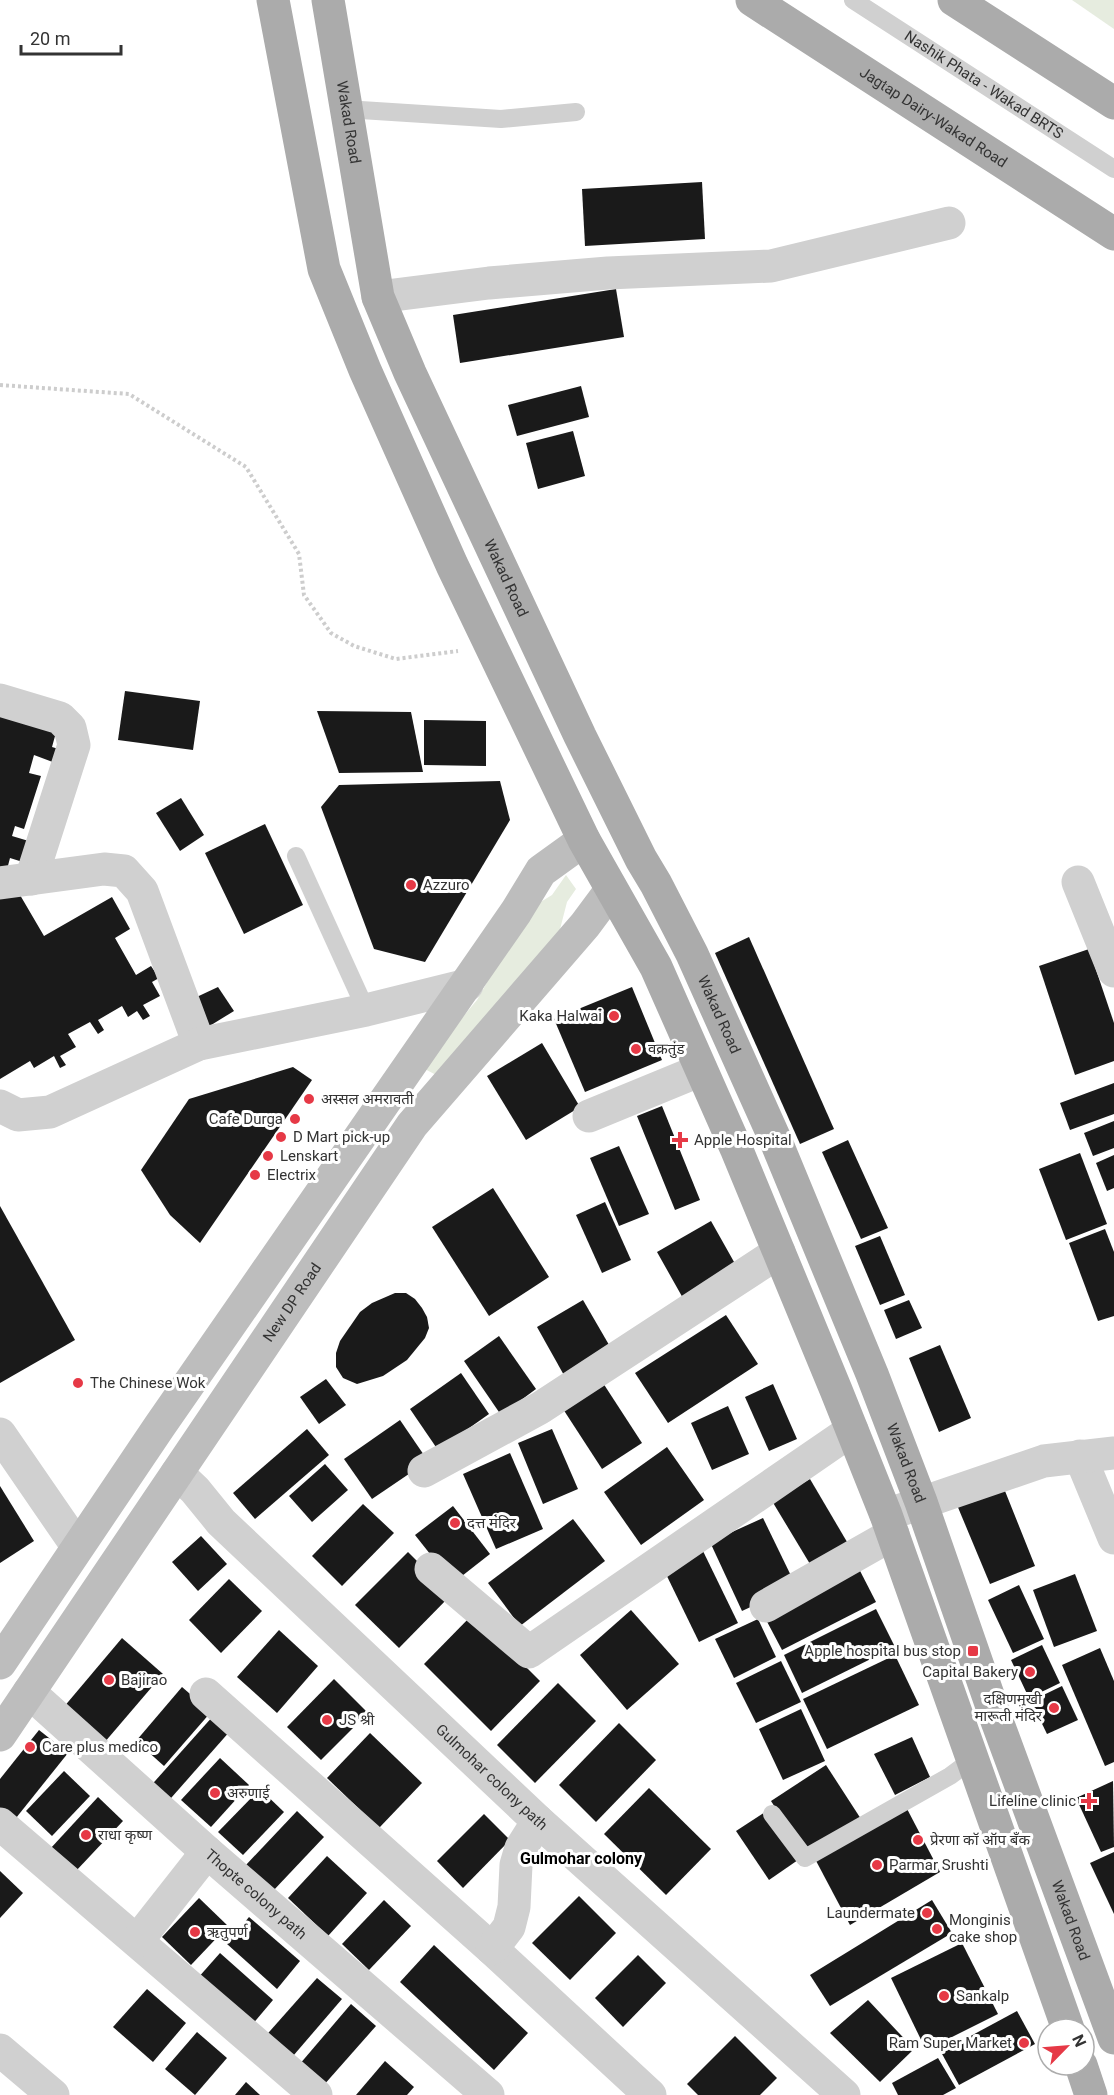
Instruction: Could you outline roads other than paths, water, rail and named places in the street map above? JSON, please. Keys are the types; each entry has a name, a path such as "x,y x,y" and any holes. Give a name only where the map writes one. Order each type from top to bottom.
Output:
{"main road":[{"path":"273,0 324,269 364,370 452,565 584,840 656,967 779,1252 889,1525 1064,2017"},
{"name":"Wakad Road","path":"328,0 378,297 414,383 580,736 640,859 656,884 692,954 775,1139 872,1374 921,1502 1001,1732 1114,2038"},
{"name":"Jagtap Dairy-Wakad Road","path":"752,0 1114,234"},
{"path":"954,0 1114,103"},
{"path":"3,1651 467,985 541,871 584,840 622,822"},
{"path":"611,890 640,859"},
{"name":"New DP Road","path":"0,1735 412,1125 585,925 611,890"},
{"path":"1085,2077 1091,2095"}],"street":[{"path":"378,297 489,283 608,273 771,266 949,223"},
{"path":"0,700 60,718 70,728 74,745 16,881"},
{"path":"16,881 104,869 124,871 142,891 199,1044"},
{"path":"1078,882 1114,971"},
{"path":"0,1106 18,1115 50,1112 199,1044 366,1010 467,985"},
{"path":"589,1116 701,1070"},
{"path":"424,1471 540,1408 779,1252"},
{"path":"431,1569 529,1652 852,1431"},
{"path":"0,1434 77,1546"},
{"path":"766,1606 921,1502 1044,1461 1114,1453"},
{"path":"1080,1456 1114,1538"},
{"name":"Gulmohar colony path","path":"177,1473 195,1490 221,1522 538,1821 844,2095"},
{"name":"Thopte colony path","path":"29,1692 207,1852 488,2095"},
{"path":"206,1694 492,1949 650,2095"},
{"path":"492,1949 509,1927 514,1907 516,1864 521,1848 538,1821"},
{"path":"0,1824 316,2095"},
{"path":"137,1941 207,1852"},
{"path":"0,2050 52,2095"}],"lane":[{"name":"Nashik Phata - Wakad BRTS","path":"853,0 1114,169"},
{"path":"345,109 501,119 576,112"},
{"path":"296,856 366,1010"},
{"path":"772,1814 805,1858 950,1776 973,1758"}],"place":[{"name":"Azzuro","path":"411,885"},
{"name":"Kaka Halwai","path":"614,1016"},
{"name":"वक्रतुंड","path":"636,1049"},
{"name":"अस्सल अमरावती","path":"309,1099"},
{"name":"Cafe Durga","path":"295,1119"},
{"name":"D Mart pick-up","path":"281,1137"},
{"name":"Apple Hospital","path":"680,1140"},
{"name":"Lenskart","path":"268,1156"},
{"name":"Electrix","path":"255,1175"},
{"name":"The Chinese Wok","path":"78,1383"},
{"name":"दत्त मंदिर","path":"455,1523"},
{"name":"Apple hospital bus stop","path":"973,1651"},
{"name":"Capital Bakery","path":"1030,1672"},
{"name":"Bajirao","path":"109,1680"},
{"name":"दक्षिणमुखी मारूती मंदिर","path":"1054,1708"},
{"name":"JS श्री","path":"327,1720"},
{"name":"Care plus medico","path":"30,1747"},
{"name":"अरुणाई","path":"215,1793"},
{"name":"Lifeline clinic","path":"1089,1801"},
{"name":"राधा कृष्ण","path":"86,1835"},
{"name":"प्रेरणा कॉ ऑप बँक","path":"918,1840"},
{"name":"Parmar Srushti","path":"877,1865"},
{"name":"Laundermate","path":"927,1913"},
{"name":"Monginis cake shop","path":"937,1929"},
{"name":"ऋतुपर्ण","path":"195,1932"},
{"name":"Sankalp","path":"944,1996"},
{"name":"Ram Super Market","path":"1024,2043"}],"district":[{"name":"Gulmohar colony","path":"581,1858"}]}
